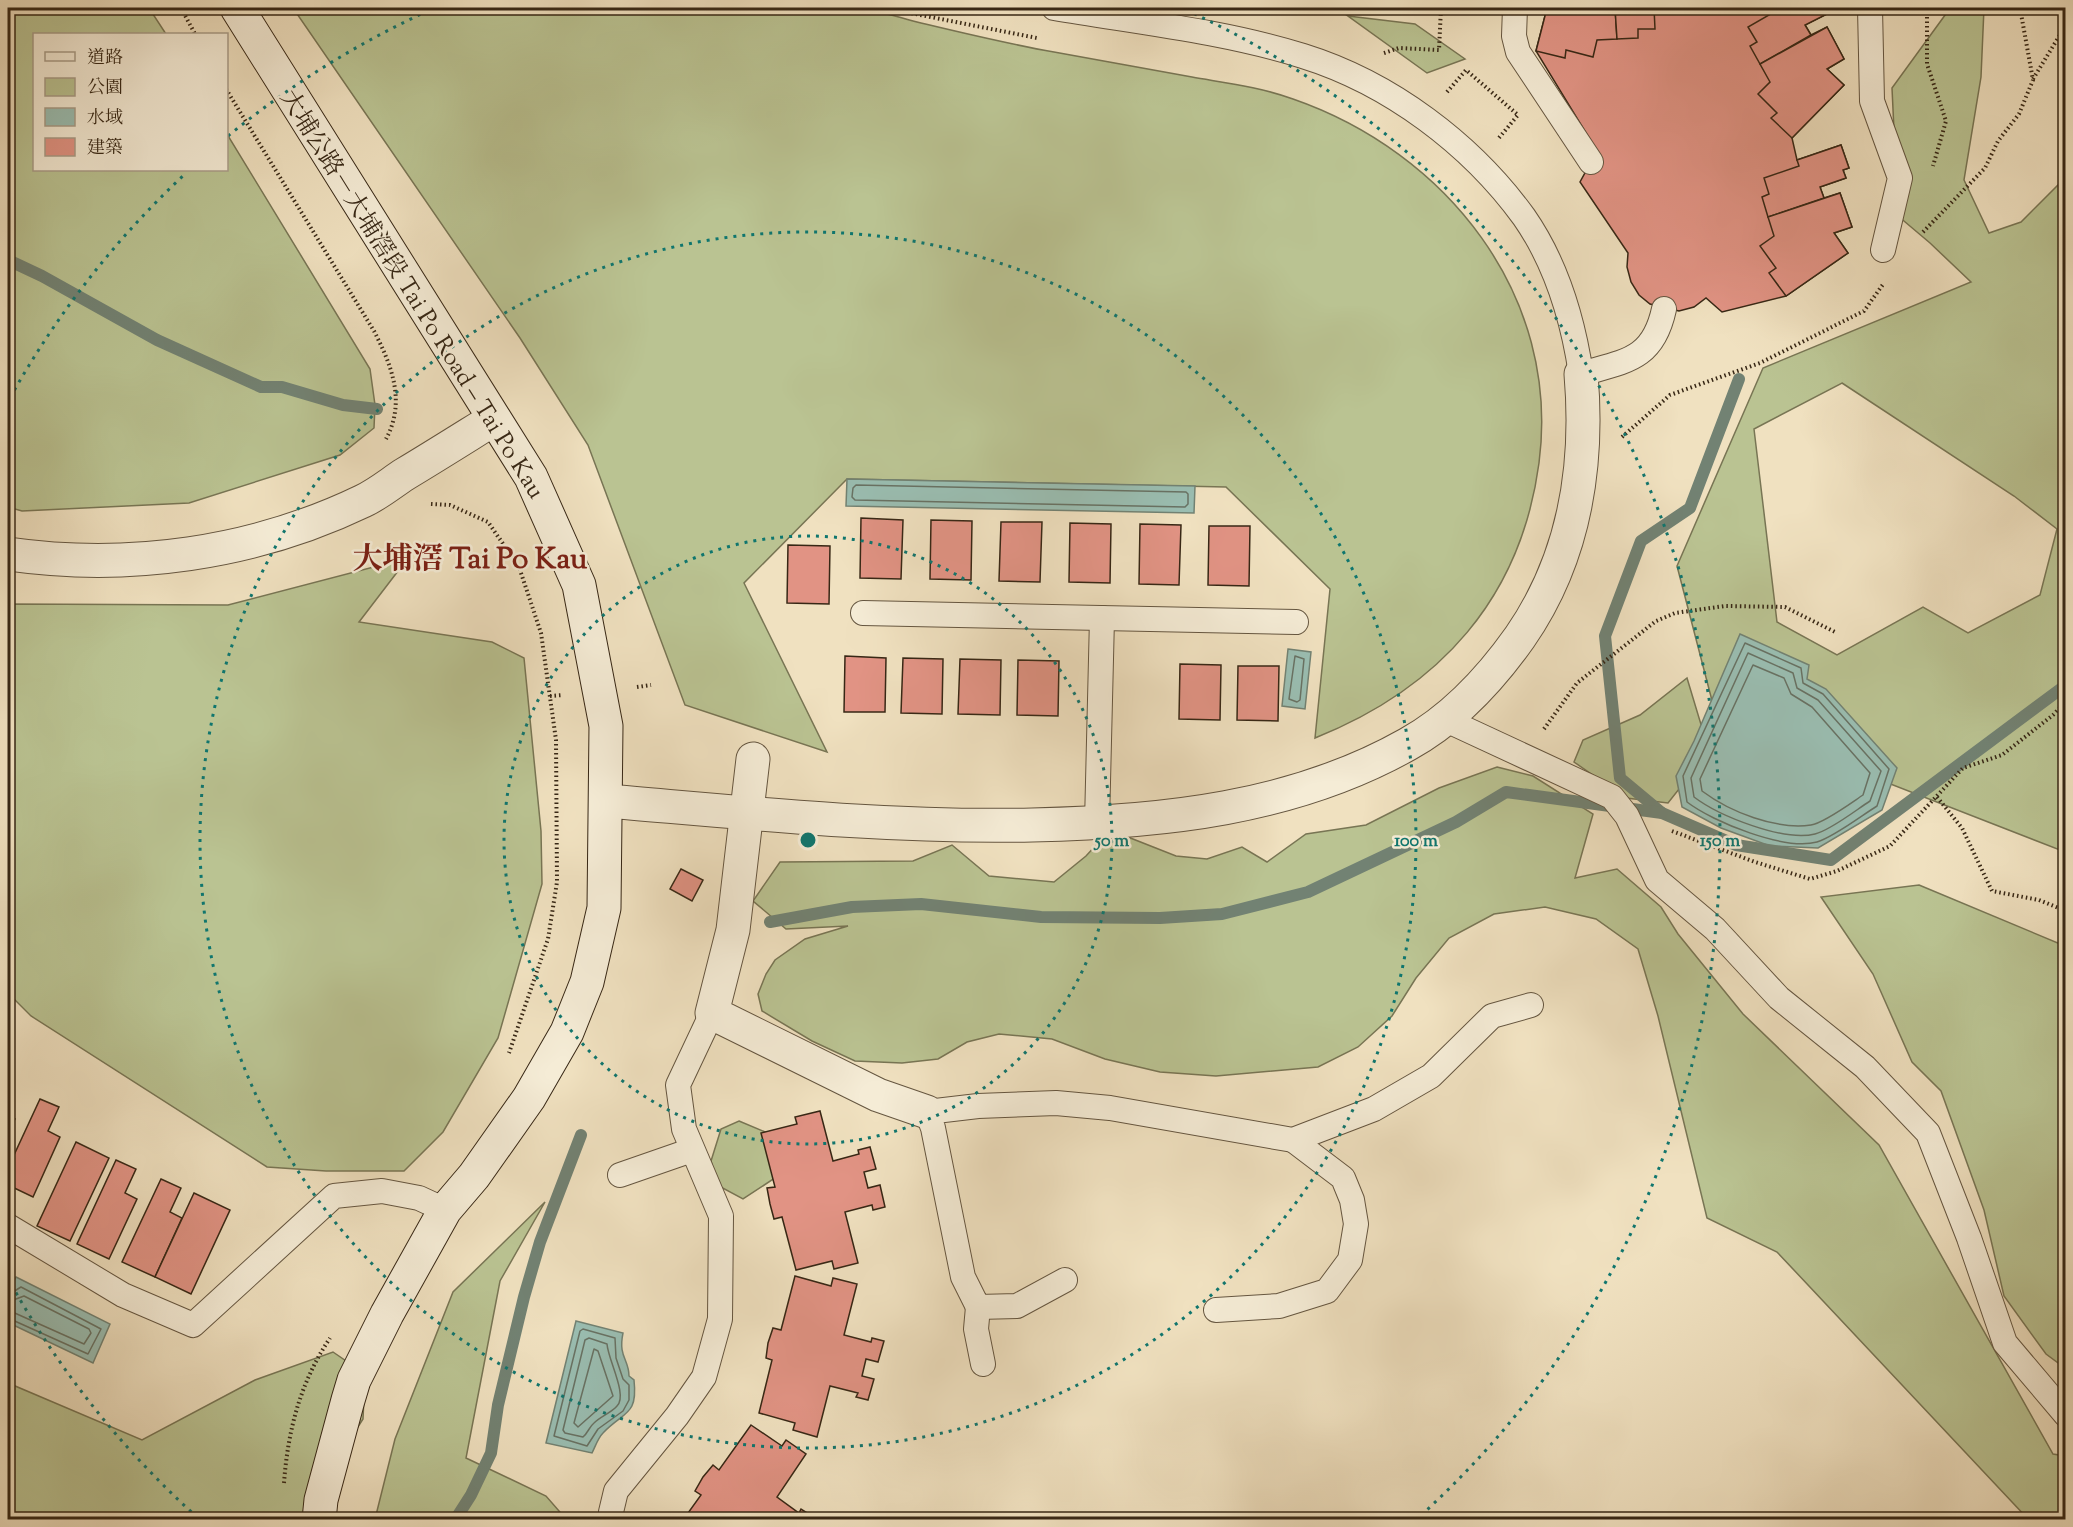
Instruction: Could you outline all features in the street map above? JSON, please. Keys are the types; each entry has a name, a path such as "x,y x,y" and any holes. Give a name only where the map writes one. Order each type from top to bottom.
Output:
{"street":[{"name":"大埔公路－大埔滘段 Tai Po Road – Tai Po Kau","path":"237,8 531,477 579,585 602,693 606,726 607,801 604,908 587,982 567,1032 529,1098 474,1176 445,1210 387,1314 354,1380 336,1440 318,1520"},
{"path":"607,801 917,824 1097,823 1202,813 1254,802 1307,787 1408,744 1444,719 1476,690 1505,658 1535,613 1566,544 1577,503 1583,460 1585,417 1581,374"},
{"path":"8,554 92,561 148,559 204,552 259,540 312,522 364,500 494,419"},
{"path":"753,759 733,930 712,1013 878,1095 927,1112"}],"lane":[{"path":"1053,8 1265,45 1346,73 1419,114 1465,152 1525,219 1546,257 1564,298 1576,340 1581,374 1630,360 1648,348 1659,331 1664,309"},
{"path":"1515,8 1514,36 1518,52 1592,162"},
{"path":"1870,8 1872,101 1900,178 1883,250"},
{"path":"863,613 1296,622"},
{"path":"1097,823 1102,618"},
{"path":"1444,719 1612,797 1629,820 1657,880 1715,929 1779,998 1865,1067 1928,1133 1969,1238 2005,1343 2066,1415"},
{"path":"1293,1140 1374,1109 1431,1076 1492,1016 1531,1005"},
{"path":"613,1520 611,1512 616,1491 677,1416 704,1377 720,1319 721,1216 684,1129 678,1085 712,1013"},
{"path":"983,1364 976,1329 978,1307 963,1277 933,1128 927,1112 978,1106 1056,1103 1110,1108 1293,1140 1343,1178 1352,1200 1356,1224 1350,1260 1327,1291 1279,1306 1216,1310"},
{"path":"620,1175 692,1150"},
{"path":"8,1226 123,1295 194,1325 334,1196 382,1191 419,1198 445,1210"},
{"path":"978,1307 1017,1306 1065,1280"}],"path":[{"path":"181,8 194,33"},
{"path":"885,8 1042,39"},
{"path":"1384,54 1399,48 1439,50 1441,8"},
{"path":"1927,8 1927,64 1946,121 1932,167"},
{"path":"2033,80 2066,25"},
{"path":"228,92 374,332 392,368 396,407 393,428 382,448"},
{"path":"429,504 450,505 488,522 519,567 541,633 554,729 557,882 548,939 529,999 504,1063"},
{"path":"1525,756 1577,683 1656,621 1676,613 1725,606 1785,607 1837,633"},
{"path":"1629,820 1660,827 1755,862 1810,879 1837,871 1890,846 1963,768 2002,755 2053,715 2066,701"},
{"path":"1937,797 1962,828 1992,891 2039,900 2066,911"},
{"path":"284,1485 288,1440 311,1366 336,1328"}],"green space":[{"path":"846,7 878,12 1020,45 1256,88 1293,99 1348,123 1399,155 1444,193 1482,238 1511,288 1531,343 1541,401 1539,463 1529,512 1514,556 1493,596 1467,632 1436,665 1400,693 1360,717 1315,738 1330,589 1226,487 847,479 744,583 827,752 685,705 588,445 520,338 293,8"},
{"path":"8,8 149,8 165,33 33,33 33,171 228,171 228,136 370,369 375,405 374,428 340,455 189,503 22,511 8,507"},
{"path":"1947,8 1984,8 1981,77 1964,180 1989,233 2021,222 2059,184 2065,187 2065,852 1716,716 1677,566 1763,368 1971,282 1898,216 1892,88 1948,11","holes":["1842,383 2014,496 2057,529 2040,595 1968,633 1923,607 1837,655 1777,622 1754,429"]},
{"path":"1348,16 1415,24 1465,59 1427,73"},
{"path":"408,558 359,622 492,642 524,658 541,831 542,884 498,1038 443,1132 404,1171 326,1171 267,1167 31,1016 8,993 8,604 228,605"},
{"path":"1687,678 1709,751 1668,803 1626,798 1574,762 1583,740 1640,715"},
{"path":"1497,767 1533,776 1593,814 1575,878 1617,869 1661,907 1678,934 1743,1014 1879,1145 2053,1454 2065,1456 2065,1519 2028,1519 1777,1252 1707,1218 1658,1016 1638,949 1596,919 1545,907 1494,914 1449,938 1416,978 1392,1016 1358,1047 1318,1067 1216,1076 1160,1072 1105,1059 1052,1039 999,1034 967,1042 938,1059 902,1063 855,1061 812,1041 762,1011 758,994 775,960 805,939 848,926 786,929 753,901 780,862 913,861 952,845 989,876 1054,882 1086,856 1110,830 1176,856 1207,859 1242,847 1267,862 1306,834 1366,825 1439,788"},
{"path":"1919,885 2065,946 2065,1368 2046,1354 2004,1296 1984,1210 1941,1091 1912,1062 1873,974 1821,897"},
{"path":"739,1121 770,1134 781,1174 743,1199 717,1185 711,1161 721,1129"},
{"path":"545,1202 500,1281 466,1458 546,1496 566,1519 375,1519 395,1439 453,1292"},
{"path":"333,1352 365,1374 363,1419 299,1520 8,1519 8,1383 142,1440 255,1380"}],"water":[{"path":"847,479 1195,486 1194,513 846,506"},
{"path":"1740,634 1809,665 1807,679 1826,689 1897,768 1882,810 1818,848 1770,846 1721,828 1682,807 1676,776 1694,741"},
{"path":"1288,649 1311,652 1305,709 1282,706"},
{"path":"16,1277 110,1324 93,1363 9,1323 8,1293"},
{"path":"576,1321 623,1333 623,1353 629,1376 634,1380 635,1392 631,1407 601,1435 592,1453 546,1443"}],"building":[{"path":"1547,8 1826,8 1829,13 1805,25 1811,35 1827,27 1844,59 1827,69 1844,85 1792,138 1797,160 1841,145 1849,168 1843,170 1846,178 1820,187 1824,198 1840,193 1852,227 1834,233 1848,253 1786,296 1722,312 1706,298 1694,307 1679,311 1650,304 1639,295 1631,282 1627,267 1628,253 1580,182 1597,151 1536,51"},
{"path":"1547,8 1615,8 1617,39 1597,40 1593,57 1566,50 1565,58 1536,51"},
{"path":"1615,8 1654,8 1655,29 1638,29 1638,38 1617,39"},
{"path":"1781,8 1826,8 1829,13 1805,25 1811,35 1760,64 1750,46 1757,42 1748,27"},
{"path":"1827,27 1844,59 1827,69 1844,85 1792,138 1771,118 1777,113 1758,94 1770,82 1760,64"},
{"path":"1841,145 1849,168 1843,170 1846,178 1820,187 1824,198 1768,217 1762,197 1769,194 1764,178 1799,166 1797,160"},
{"path":"1840,193 1852,227 1834,233 1848,253 1786,296 1769,273 1776,268 1760,246 1774,236 1768,217"},
{"path":"861,518 903,520 901,579 860,578"},
{"path":"931,520 972,521 971,580 930,579"},
{"path":"1001,522 1042,522 1040,582 999,581"},
{"path":"1070,523 1111,524 1110,583 1069,582"},
{"path":"1140,524 1181,525 1179,585 1139,584"},
{"path":"1209,526 1250,526 1249,586 1208,585"},
{"path":"788,545 830,546 829,604 787,603"},
{"path":"845,656 886,658 885,712 844,712"},
{"path":"903,658 943,659 942,714 901,713"},
{"path":"960,659 1001,660 1000,715 958,714"},
{"path":"1018,660 1059,661 1058,716 1017,715"},
{"path":"1180,664 1221,665 1220,720 1179,719"},
{"path":"1238,666 1279,666 1278,721 1237,720"},
{"path":"681,869 703,880 692,901 670,889"},
{"path":"8,1086 14,1089 8,1103"},
{"path":"40,1099 59,1107 48,1131 60,1137 33,1197 8,1185 8,1168"},
{"path":"820,1111 833,1161 859,1154 858,1150 870,1147 876,1169 864,1172 868,1188 880,1185 885,1207 873,1210 872,1205 845,1212 858,1263 834,1269 832,1261 796,1270 782,1217 774,1219 770,1204 767,1188 775,1187 761,1133 797,1124 795,1117"},
{"path":"8,1116 15,1119 8,1135"},
{"path":"76,1142 109,1158 70,1241 37,1226"},
{"path":"116,1160 136,1169 125,1193 137,1199 109,1259 77,1244"},
{"path":"161,1179 181,1188 170,1212 182,1218 155,1277 122,1262"},
{"path":"194,1193 230,1210 191,1294 155,1277"},
{"path":"795,1276 831,1286 833,1278 857,1284 844,1335 871,1342 872,1338 884,1341 878,1362 866,1359 862,1376 874,1379 868,1400 856,1397 858,1393 830,1386 817,1437 793,1430 795,1423 759,1413 772,1360 766,1358 768,1343 773,1328 781,1330"},
{"path":"751,1425 782,1446 786,1440 806,1454 777,1497 799,1513 801,1509 812,1516 809,1520 683,1520 701,1495 695,1491 703,1477 713,1465 719,1470"}],"waterway":[{"path":"8,260 42,276 157,340 261,387 282,387 343,405 377,409"},
{"path":"1662,813 1620,778 1605,636 1641,541 1690,508 1739,379"},
{"path":"770,922 852,907 921,904 1041,917 1160,918 1222,914 1308,892 1456,822 1506,792 1662,813 1736,845 1831,860 2066,685"},
{"path":"455,1520 471,1495 491,1453 498,1405 524,1297 540,1242 581,1135"}],"district":[{"name":"大埔滘 Tai Po Kau","path":"470,558"}]}
